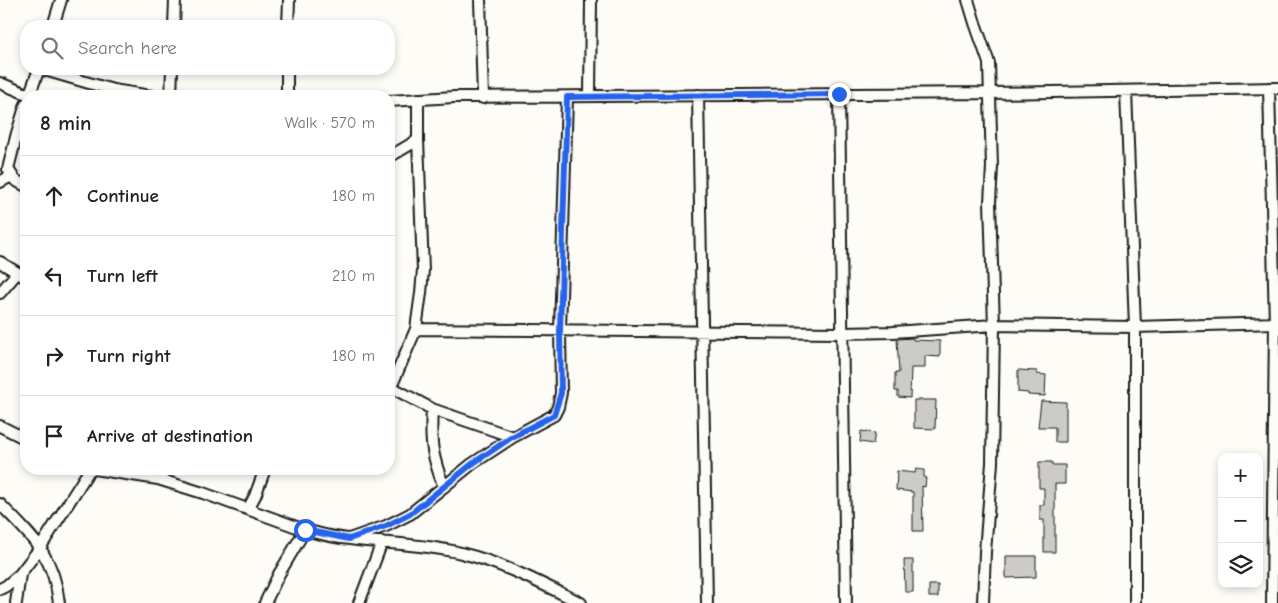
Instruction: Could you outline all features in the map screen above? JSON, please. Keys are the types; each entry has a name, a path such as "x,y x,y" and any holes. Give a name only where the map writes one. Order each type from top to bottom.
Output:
{"street":[{"path":"54,20 61,0"},
{"path":"174,20 175,0"},
{"path":"288,20 289,0"},
{"path":"480,0 483,98"},
{"path":"590,96 591,0"},
{"path":"968,0 974,23 989,63 992,167 990,202 994,324 992,463 983,603"},
{"path":"32,90 38,75"},
{"path":"61,75 113,90"},
{"path":"171,90 172,75"},
{"path":"287,75 287,90"},
{"path":"0,83 20,94"},
{"path":"395,101 454,97 989,93 1273,88 1277,323 1272,603"},
{"path":"1126,91 1135,327 1135,603"},
{"path":"839,94 846,603"},
{"path":"698,95 707,603"},
{"path":"349,539 386,526 410,514 454,477 512,437 554,415 558,407 561,393 560,331 567,97"},
{"path":"395,375 416,329 422,293 418,99"},
{"path":"20,125 8,169 14,180 20,183"},
{"path":"395,153 418,140"},
{"path":"0,182 11,176"},
{"path":"0,262 20,275"},
{"path":"0,292 20,277"},
{"path":"416,329 893,332 994,324 1135,327 1277,323"},
{"path":"395,389 432,409 512,437"},
{"path":"432,409 431,444 433,457 444,487"},
{"path":"0,426 20,436"},
{"path":"0,589 20,574 40,548 86,475"},
{"path":"132,475 158,479 203,492 305,530 349,539 385,542 460,553 506,568 581,603"},
{"path":"248,509 263,475"},
{"path":"0,504 36,540 55,575 59,603"},
{"path":"359,603 385,542 386,526"},
{"path":"265,603 279,574 305,530"},
{"path":"16,603 20,574"}],"building":[{"path":"913,338 913,340 940,341 940,357 925,356 925,368 911,368 910,398 898,397 898,391 895,391 895,373 899,373 897,339"},
{"path":"1018,370 1037,371 1037,374 1046,375 1045,396 1028,395 1028,393 1018,392"},
{"path":"914,400 936,400 935,429 914,428"},
{"path":"1041,401 1066,402 1066,442 1055,442 1055,427 1038,427"},
{"path":"861,431 875,433 873,444 860,442"},
{"path":"1039,462 1065,465 1065,484 1055,484 1055,552 1044,552 1044,520 1040,520 1040,505 1044,505 1044,488 1039,488"},
{"path":"916,469 924,470 924,478 926,478 925,487 922,486 923,531 913,531 913,492 896,490 897,471 915,473"},
{"path":"1006,556 1036,556 1036,577 1006,578"},
{"path":"904,560 913,560 913,592 905,592"},
{"path":"929,585 938,585 938,597 929,597"}],"route":[{"path":"305,530 349,539 386,526 410,514 454,477 512,437 554,415 561,393 560,331 567,97 839,94"}]}
